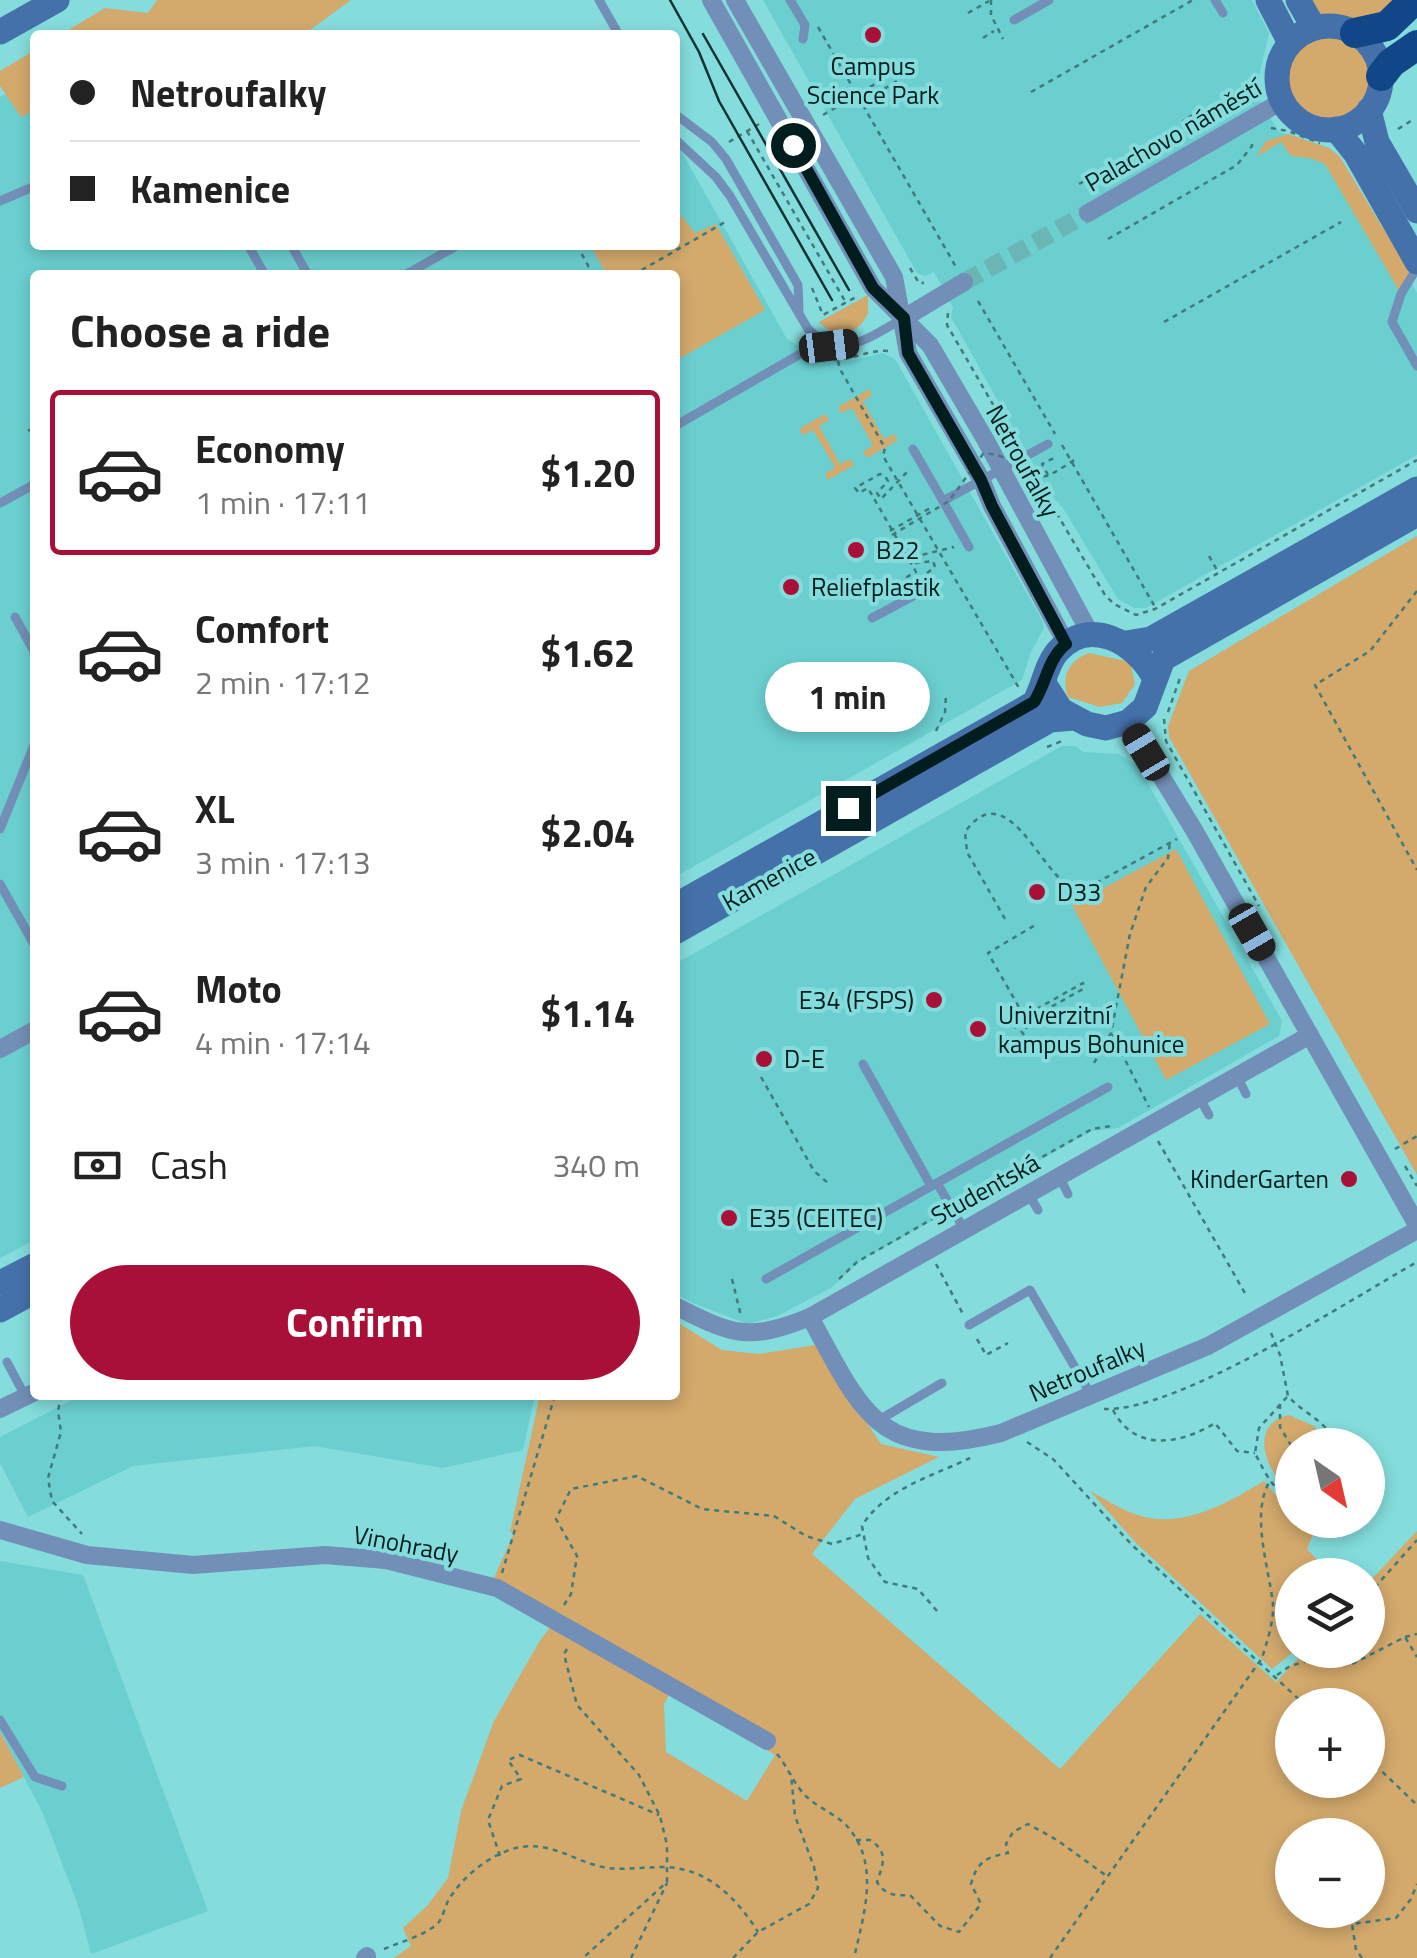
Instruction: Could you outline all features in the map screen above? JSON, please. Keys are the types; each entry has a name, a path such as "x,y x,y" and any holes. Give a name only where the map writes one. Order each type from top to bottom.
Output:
{"highway":[{"path":"1355,33 1388,26 1414,0"},
{"path":"1380,76 1390,63 1417,44"}],"street":[{"path":"0,32 57,0"},
{"name":"Netroufalky","path":"711,0 873,288 930,345 985,439 1079,639"},
{"name":"Netroufalky","path":"735,0 894,277 908,353 976,482 1079,639"},
{"path":"1268,0 1290,43"},
{"path":"1298,0 1314,28"},
{"path":"1333,137 1369,110 1380,76 1374,52 1355,33 1335,26 1314,28 1290,43 1278,70 1282,101 1305,124 1356,154 1417,265"},
{"name":"Palachovo náměstí","path":"1088,213 1282,101"},
{"path":"1369,110 1377,142 1417,211"},
{"path":"904,318 961,277"},
{"path":"1079,639 1126,643 1151,639 1417,489"},
{"path":"1128,722 1145,707 1163,660 1417,514"},
{"name":"Kamenice","path":"680,903 1019,712 1034,702 1032,687 1050,662 1079,639"},
{"path":"1126,643 1142,657 1154,677"},
{"path":"1032,687 1074,718"},
{"name":"Kamenice","path":"680,929 1050,720 1074,718 1106,728 1128,722"},
{"name":"Netroufalky","path":"810,1317 849,1389 876,1421 905,1439 967,1442 1096,1402 1208,1346 1417,1228 1380,1156 1128,722"},
{"path":"0,1049 30,1033"},
{"name":"Studentská","path":"680,1308 729,1331 771,1333 810,1317 1058,1176 1156,1128 1199,1098 1310,1035"},
{"path":"0,1283 30,1268"},
{"path":"0,1310 30,1294"},
{"path":"0,1409 30,1394"},
{"name":"Vinohrady","path":"0,1530 87,1555 193,1564 324,1555 386,1560 498,1588 767,1741"}],"lane":[{"path":"600,0 616,30"},
{"path":"790,0 805,25 804,39"},
{"path":"1014,20 1049,0"},
{"path":"1215,0 1223,13"},
{"path":"680,120 712,142 726,159 798,285 799,313"},
{"path":"680,144 730,196 799,313 821,342 829,346 862,342 904,318"},
{"path":"0,201 30,188"},
{"path":"414,270 449,250"},
{"path":"1417,265 1400,294 1392,322 1417,366"},
{"path":"680,423 821,342"},
{"path":"944,501 1048,444"},
{"path":"913,449 968,545"},
{"path":"0,503 30,487"},
{"path":"872,618 930,587"},
{"path":"15,616 30,644"},
{"path":"0,829 30,755"},
{"path":"0,884 30,937"},
{"path":"863,1064 964,1230"},
{"path":"1237,1076 1246,1094"},
{"path":"766,1279 1108,1087"},
{"path":"1199,1098 1209,1115"},
{"path":"1058,1176 1068,1194"},
{"path":"1028,1194 1038,1210"},
{"path":"969,1325 1030,1290 1096,1402"},
{"path":"7,1362 30,1394"},
{"path":"876,1421 942,1384"},
{"path":"0,1720 35,1777 62,1786"}],"path":[{"path":"968,12 990,0 991,16 1003,39"},
{"path":"1031,92 1193,0"},
{"path":"812,15 961,277"},
{"path":"982,38 997,30"},
{"path":"876,74 889,66"},
{"path":"846,76 856,71"},
{"path":"870,87 893,74"},
{"path":"884,88 897,81"},
{"path":"822,115 857,95"},
{"path":"866,112 876,106"},
{"path":"1385,137 1414,119"},
{"path":"728,141 764,120"},
{"path":"1080,184 1181,128"},
{"path":"747,130 846,303"},
{"path":"1263,130 1288,130 1307,141 1333,137"},
{"path":"1242,141 1253,134"},
{"path":"1108,240 1216,177"},
{"path":"680,245 728,220"},
{"path":"1164,322 1341,222"},
{"path":"641,270 671,250"},
{"path":"978,301 1068,449 1155,609"},
{"path":"809,350 838,360 881,350 893,353"},
{"path":"838,360 885,448 883,456 938,551 1032,687"},
{"path":"891,532 949,501 984,454 996,452 1038,476 1076,463"},
{"path":"1048,475 1042,464 1056,457"},
{"path":"919,459 881,499 877,493 887,484 885,476 880,474 856,488 859,493 868,488 916,572 903,579 906,585 935,567 931,560 916,562 914,557 968,545"},
{"path":"1105,596 1136,614 1155,609 1417,460"},
{"path":"962,469 976,482"},
{"path":"891,532 918,515"},
{"path":"1208,556 1218,573"},
{"path":"1417,590 1370,651 1315,684 1417,870"},
{"path":"1166,741 1164,718 1180,676"},
{"path":"934,738 946,694"},
{"path":"1005,919 967,852 965,832 974,820 986,814 1001,816 1019,828 1066,884 1086,888"},
{"path":"1061,902 1178,838"},
{"path":"1094,1064 1111,1033 1130,934 1146,887 1168,858 1170,842"},
{"path":"1027,1021 988,953 1037,924"},
{"path":"1024,1035 1021,1031 1027,1021 1083,983 1083,989 1027,1021"},
{"path":"1027,1021 1061,1008 1065,1014"},
{"path":"1111,1033 1156,1128 1246,1295"},
{"path":"761,1076 814,1170 828,1184"},
{"path":"959,1204 1092,1130 1120,1125"},
{"path":"1380,1156 1417,1136"},
{"path":"830,1288 857,1262 945,1212"},
{"path":"927,1250 986,1356 1008,1343"},
{"path":"1096,1402 1113,1410 1125,1410 1182,1389 1276,1342 1417,1262"},
{"path":"732,1279 745,1332"},
{"path":"1261,1317 1276,1342 1288,1396 1328,1428"},
{"path":"1275,1487 1254,1454 1260,1428 1288,1396"},
{"path":"60,1400 62,1432 48,1478 52,1501 82,1535 87,1555"},
{"path":"498,1588 554,1400"},
{"path":"1280,1403 1280,1428"},
{"path":"1113,1410 1126,1428 1158,1442 1182,1440 1215,1423 1237,1451 1254,1454"},
{"path":"1001,1433 1004,1442 1024,1440 1052,1459 1132,1546 1287,1688"},
{"path":"937,1611 918,1588 885,1582 868,1558 862,1526 871,1511 887,1498 976,1454"},
{"path":"556,1619 571,1594 577,1556 556,1519 571,1489 637,1476 702,1508 774,1516 806,1536 832,1544 864,1534"},
{"path":"1050,1958 1260,1661 1273,1608 1264,1557 1261,1496 1270,1481"},
{"path":"1385,1576 1417,1540"},
{"path":"578,1631 564,1654 577,1706 639,1775 660,1816 667,1846 667,1882 630,1958"},
{"path":"1385,1648 1417,1634"},
{"path":"1405,1637 1417,1657"},
{"path":"1275,1677 1287,1668"},
{"path":"767,1741 807,1798 845,1824 856,1840 869,1872 856,1958"},
{"path":"500,1856 488,1820 502,1786 520,1779 508,1760 520,1755 660,1816"},
{"path":"733,1958 758,1932 809,1904 818,1888 795,1816 791,1772"},
{"path":"1385,1774 1417,1805"},
{"path":"856,1840 870,1840 882,1852 885,1861 877,1882 882,1890 896,1896 910,1895 940,1926 959,1932 981,1904 971,1884 975,1869 988,1856 1008,1853 1006,1844 1013,1832 1028,1824 1109,1878"},
{"path":"366,1957 438,1922 459,1884 474,1871 512,1850 540,1847 568,1852 605,1868 667,1867 715,1882 746,1911 758,1932"},
{"path":"583,1958 667,1882"},
{"path":"1362,1958 1356,1950 1352,1924 1396,1918 1417,1884"}],"shaded area":[{"path":"157,0 351,0 310,30 68,30 105,8 148,13"},
{"path":"763,0 1252,0 1269,33 1255,93 1279,132 1329,148 1340,157 1417,293 1417,455 1146,608 1134,608 1118,599 1063,508 1050,494 951,317 953,307 934,272 925,276 917,273"},
{"path":"1307,0 1403,0 1362,27 1322,16"},
{"path":"1327,35 1351,42 1363,54 1370,78 1363,102 1351,114 1327,121 1303,114 1291,102 1284,78 1291,54 1303,42"},
{"path":"30,53 30,112 21,117 0,86 0,71"},
{"path":"30,82 30,250 680,250 680,149 787,339 825,360 847,362 882,353 895,359 1043,622 1022,680 680,874 680,270 30,270 30,1243 0,1258 0,97"},
{"path":"1288,134 1329,148 1340,157 1412,276 1401,294 1325,164 1291,156 1281,142 1256,157 1266,141"},
{"path":"680,214 695,233 716,224 765,310 680,358 680,270 604,270 593,250 680,250"},
{"path":"868,295 868,314 852,331 839,333 819,322"},
{"path":"869,389 872,395 863,401 884,439 894,434 898,440 867,458 863,452 873,445 852,408 841,413 838,407"},
{"path":"825,414 829,420 819,426 840,464 850,459 854,465 828,480 825,474 835,467 813,430 803,435 799,429"},
{"path":"1417,536 1417,1175 1169,737 1168,726 1189,671"},
{"path":"1089,653 1130,662 1135,684 1122,703 1100,707 1068,697 1068,670"},
{"name":"Univerzitní kampus Bohunice","path":"1062,746 1076,746 1083,752 1119,754 1138,766 1282,1021 1279,1036 1118,1128 1092,1131 860,1261 831,1288 777,1316 748,1324 680,1296 680,961"},
{"path":"1176,849 1270,1024 1166,1080 1072,905"},
{"path":"680,1324 722,1350 759,1354 815,1345 881,1444 939,1457 855,1499 812,1554 1060,1769 1200,1614 1276,1682 1289,1668 1385,1668 1385,1565 1417,1531 1417,1958 394,1958 411,1946 403,1928 427,1906 448,1878 461,1811 494,1721 539,1642 560,1614 492,1582 514,1533 510,1532 539,1400 680,1400","holes":["670,1694 775,1755 747,1801 666,1752 664,1704"]},
{"path":"72,1400 534,1400 523,1450 443,1468 315,1446 133,1466 28,1517 0,1463 0,1437"},
{"path":"1289,1415 1316,1428 1275,1428 1275,1475 1264,1439 1276,1420"},
{"path":"1264,1481 1275,1494 1275,1538 1311,1538 1307,1549 1316,1558 1275,1558 1272,1669 1136,1543 1090,1491 1132,1513 1167,1519 1201,1513"},
{"path":"0,1561 83,1575 208,1911 91,1954 79,1908 42,1811 0,1732"},
{"path":"0,1732 24,1777 0,1788"}],"tunnel":[{"path":"964,282 1088,213"}],"tram line":[{"path":"670,0 699,52 719,101 832,300"},
{"path":"703,34 849,290"}],"place":[{"name":"Campus Science Park","path":"873,35"},
{"name":"B22","path":"856,550"},
{"name":"Reliefplastik","path":"791,587"},
{"name":"D33","path":"1037,892"},
{"name":"E34 (FSPS)","path":"934,1000"},
{"name":"Univerzitní kampus Bohunice","path":"978,1029"},
{"name":"D-E","path":"764,1059"},
{"name":"KinderGarten","path":"1349,1179"},
{"name":"E35 (CEITEC)","path":"729,1218"}],"route":[{"path":"793,145 873,288 904,318 908,353 981,480 1058,622 1066,644 1050,662 1045,685 1034,702 848,808"}]}
